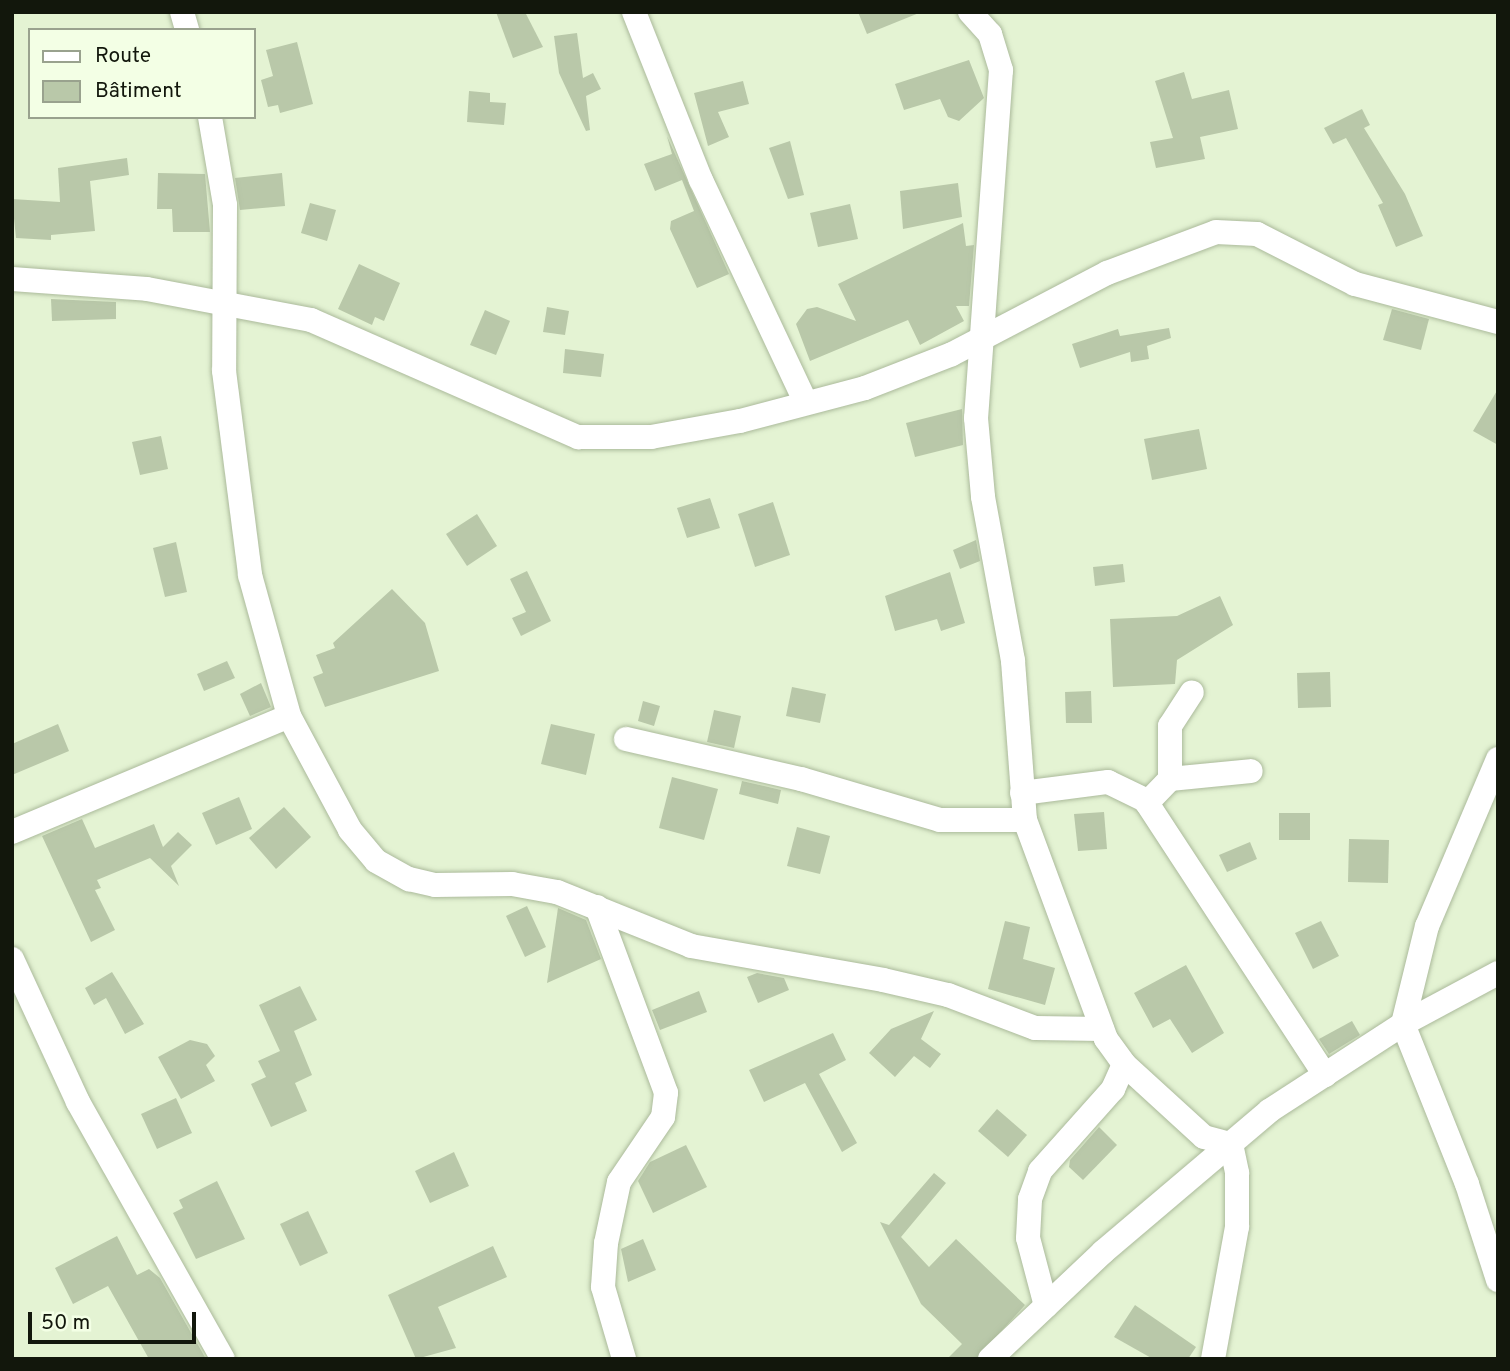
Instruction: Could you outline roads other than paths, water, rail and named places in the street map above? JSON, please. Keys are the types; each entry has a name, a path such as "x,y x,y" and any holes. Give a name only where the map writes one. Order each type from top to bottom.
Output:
{"street":[{"path":"635,12 701,180 806,403"},
{"path":"971,12 990,34 1001,70 985,337 976,418 983,497 1013,661 1024,820 1101,1029 1124,1064 1204,1137 1231,1144"},
{"path":"210,119 225,205 227,306 224,371 250,575 289,716 350,830 376,861 409,879 435,885 512,884 597,907 691,946 883,980 948,995 1035,1028 1101,1029"},
{"path":"12,279 147,289 312,320 354,335 578,437 652,438 806,403 909,373 985,337 1107,273 1216,232 1257,234 1354,284 1498,322"},
{"path":"1170,779 1170,726 1192,692"},
{"path":"12,832 289,716"},
{"path":"626,739 801,779 940,820 982,824 1024,820"},
{"path":"1498,759 1427,926 1404,1024 1467,1184 1498,1280"},
{"path":"1147,803 1170,779 1251,771"},
{"path":"1022,793 1108,782 1131,790 1147,803 1325,1075"},
{"path":"597,907 666,1093 663,1117 620,1182 606,1243 603,1287 624,1359"},
{"path":"12,959 78,1102 223,1359"},
{"path":"990,1359 1046,1306 1231,1144 1325,1075 1404,1024 1498,972"},
{"path":"1046,1306 1028,1238 1030,1199 1040,1171 1113,1089 1124,1064"},
{"path":"1219,1354 1237,1227 1237,1173 1231,1144"}]}
